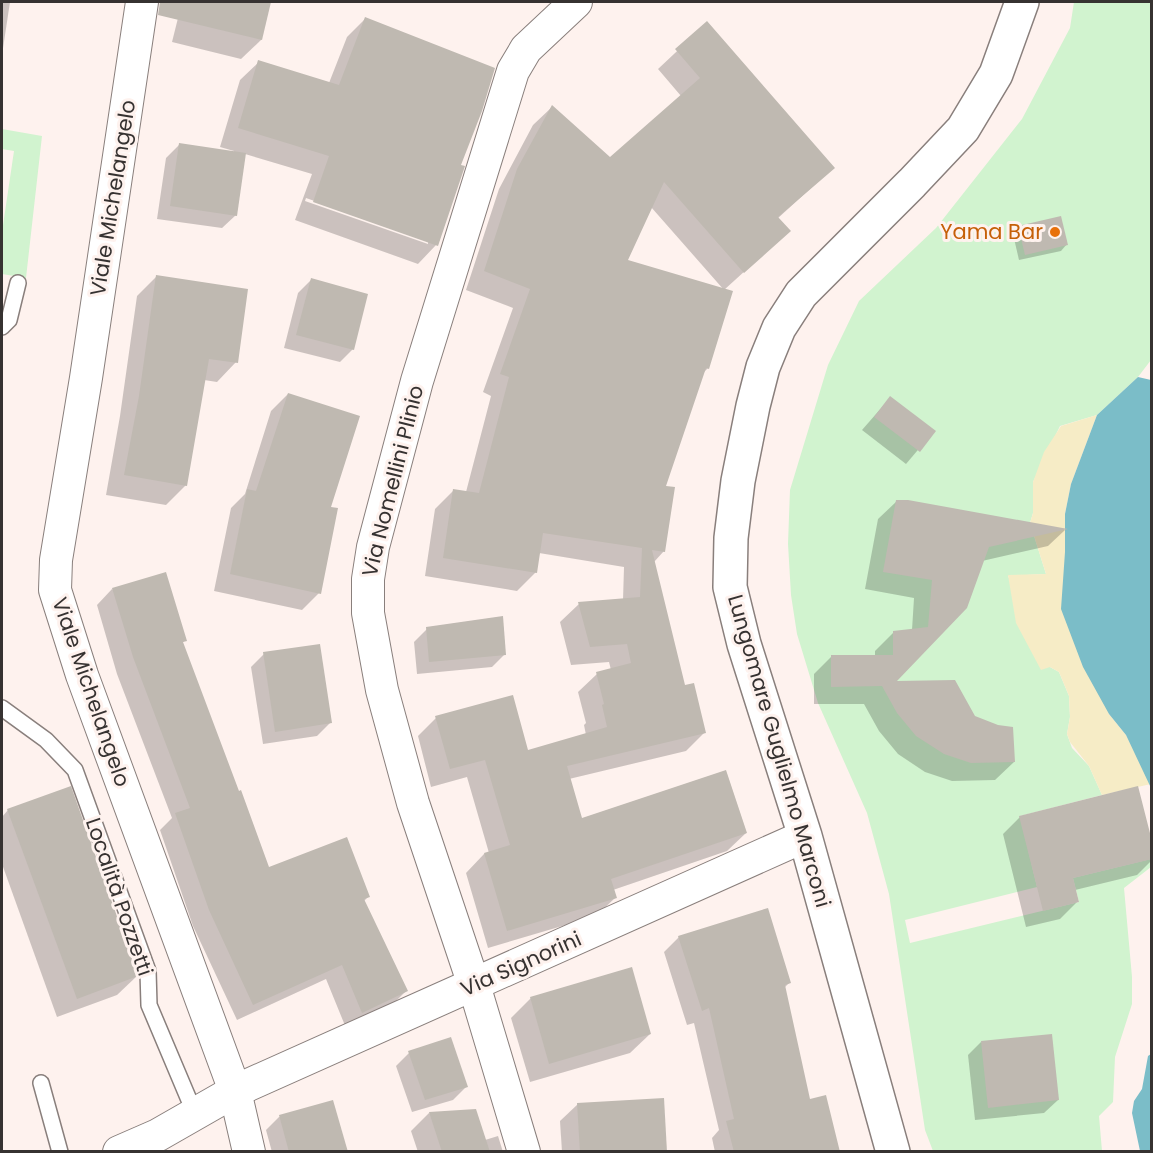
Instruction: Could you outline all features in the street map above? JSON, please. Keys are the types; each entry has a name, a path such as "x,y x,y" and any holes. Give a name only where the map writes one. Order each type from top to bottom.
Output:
{"street":[{"name":"Viale Michelangelo","path":"142,2 88,366 56,560 55,590 81,675 235,1091 249,1152"},
{"name":"Via Nomellini Plinio","path":"524,1152 474,985 412,802 382,690 368,613 368,579 374,547 417,381 513,71 526,49 576,2"},
{"name":"Lungomare Guglielmo Marconi","path":"893,1152 805,836 744,644 730,587 731,538 738,481 763,367 779,328 801,294 963,129 996,74 1022,2"},
{"name":"Via Signorini","path":"235,1091 805,836"},
{"path":"119,1152 158,1135 235,1091"}],"lane":[{"path":"2,327 9,320 18,283"},
{"name":"Località Pozzetti","path":"2,708 46,740 75,770 148,971 149,1005 195,1114"},
{"path":"41,1083 60,1152"}],"green space":[{"path":"1074,2 1151,2 1151,360 1138,377 1097,415 1060,426 1033,482 1033,513 1030,523 1046,574 1008,576 1050,667 1059,672 1069,696 1070,717 1067,734 1072,748 1089,766 1102,795 1020,816 1037,887 905,920 910,943 1079,902 1073,878 1151,859 1151,867 1124,888 1132,977 1132,1004 1115,1057 1113,1102 1099,1116 1102,1151 933,1151 925,1130 889,894 867,813 818,703 797,634 791,595 788,544 790,490 828,365 859,301 936,228 1022,119 1070,28"},
{"path":"2,129 42,136 26,278 2,274 2,232 14,151 2,149"}],"sand":[{"path":"1097,415 1071,484 1065,514 1065,552 1109,714 1126,735 1151,784 1102,795 1089,766 1070,742 1067,734 1070,717 1069,696 1059,672 1050,667 1041,670 1016,623 1008,575 1046,574 1030,523 1033,513 1033,482 1044,452 1061,426"}],"water":[{"path":"1138,377 1151,380 1151,788 1126,735 1109,714 1083,667 1061,609 1065,514 1071,484 1097,415"},
{"path":"1151,1054 1151,1151 1140,1151 1132,1113 1134,1101 1142,1089 1148,1056"}],"building":[{"path":"160,2 271,2 262,40 158,15"},
{"path":"365,17 495,68 482,111 461,165 465,166 438,246 313,202 329,156 238,128 258,60 339,85"},
{"path":"707,21 835,168 778,217 791,231 744,273 664,182 628,260 733,291 709,369 706,368 666,486 675,487 665,552 652,550 685,685 694,683 706,733 567,766 582,818 726,770 747,833 611,879 617,898 507,931 484,853 510,845 485,760 450,769 435,716 513,695 528,750 607,727 596,672 631,663 627,644 590,647 578,602 640,597 642,548 543,533 537,573 443,558 453,489 479,493 509,377 500,374 530,289 484,271 517,169 552,105 610,157 700,78 675,49"},
{"path":"179,143 246,153 237,216 170,206"},
{"path":"1061,216 1068,245 1025,255 1018,226"},
{"path":"156,275 248,289 238,363 209,359 187,486 124,475 139,396"},
{"path":"311,278 368,294 354,350 296,335"},
{"path":"288,393 360,416 331,507 338,508 321,594 230,574 247,489 256,491"},
{"path":"890,396 936,431 920,452 874,417"},
{"path":"896,500 908,500 1068,529 989,547 967,608 897,681 955,680 975,716 998,725 1013,727 1015,762 971,763 944,754 916,736 897,713 882,686 831,687 831,655 893,655 893,631 928,627 932,580 883,572"},
{"path":"166,572 187,641 183,642 269,867 347,837 370,897 364,899 408,991 362,1013 342,965 253,1005 209,910 175,813 190,808 133,657 112,588"},
{"path":"503,616 506,655 429,662 426,627"},
{"path":"320,644 332,723 275,732 263,652"},
{"path":"71,786 138,976 77,999 7,809"},
{"path":"1138,786 1152,841 1152,859 1073,878 1079,902 1043,911 1019,816"},
{"path":"768,908 791,983 785,985 810,1099 826,1095 840,1152 734,1152 726,1121 734,1119 709,1008 702,1011 678,936"},
{"path":"632,967 651,1034 549,1064 530,997"},
{"path":"1052,1034 1059,1100 988,1108 981,1041"},
{"path":"451,1037 468,1087 425,1100 408,1051"},
{"path":"664,1098 667,1152 580,1152 577,1103"},
{"path":"333,1100 348,1152 289,1152 279,1115"},
{"path":"476,1109 490,1152 442,1152 429,1112"}],"place":[{"name":"Yama Bar","path":"1055,232"}]}
